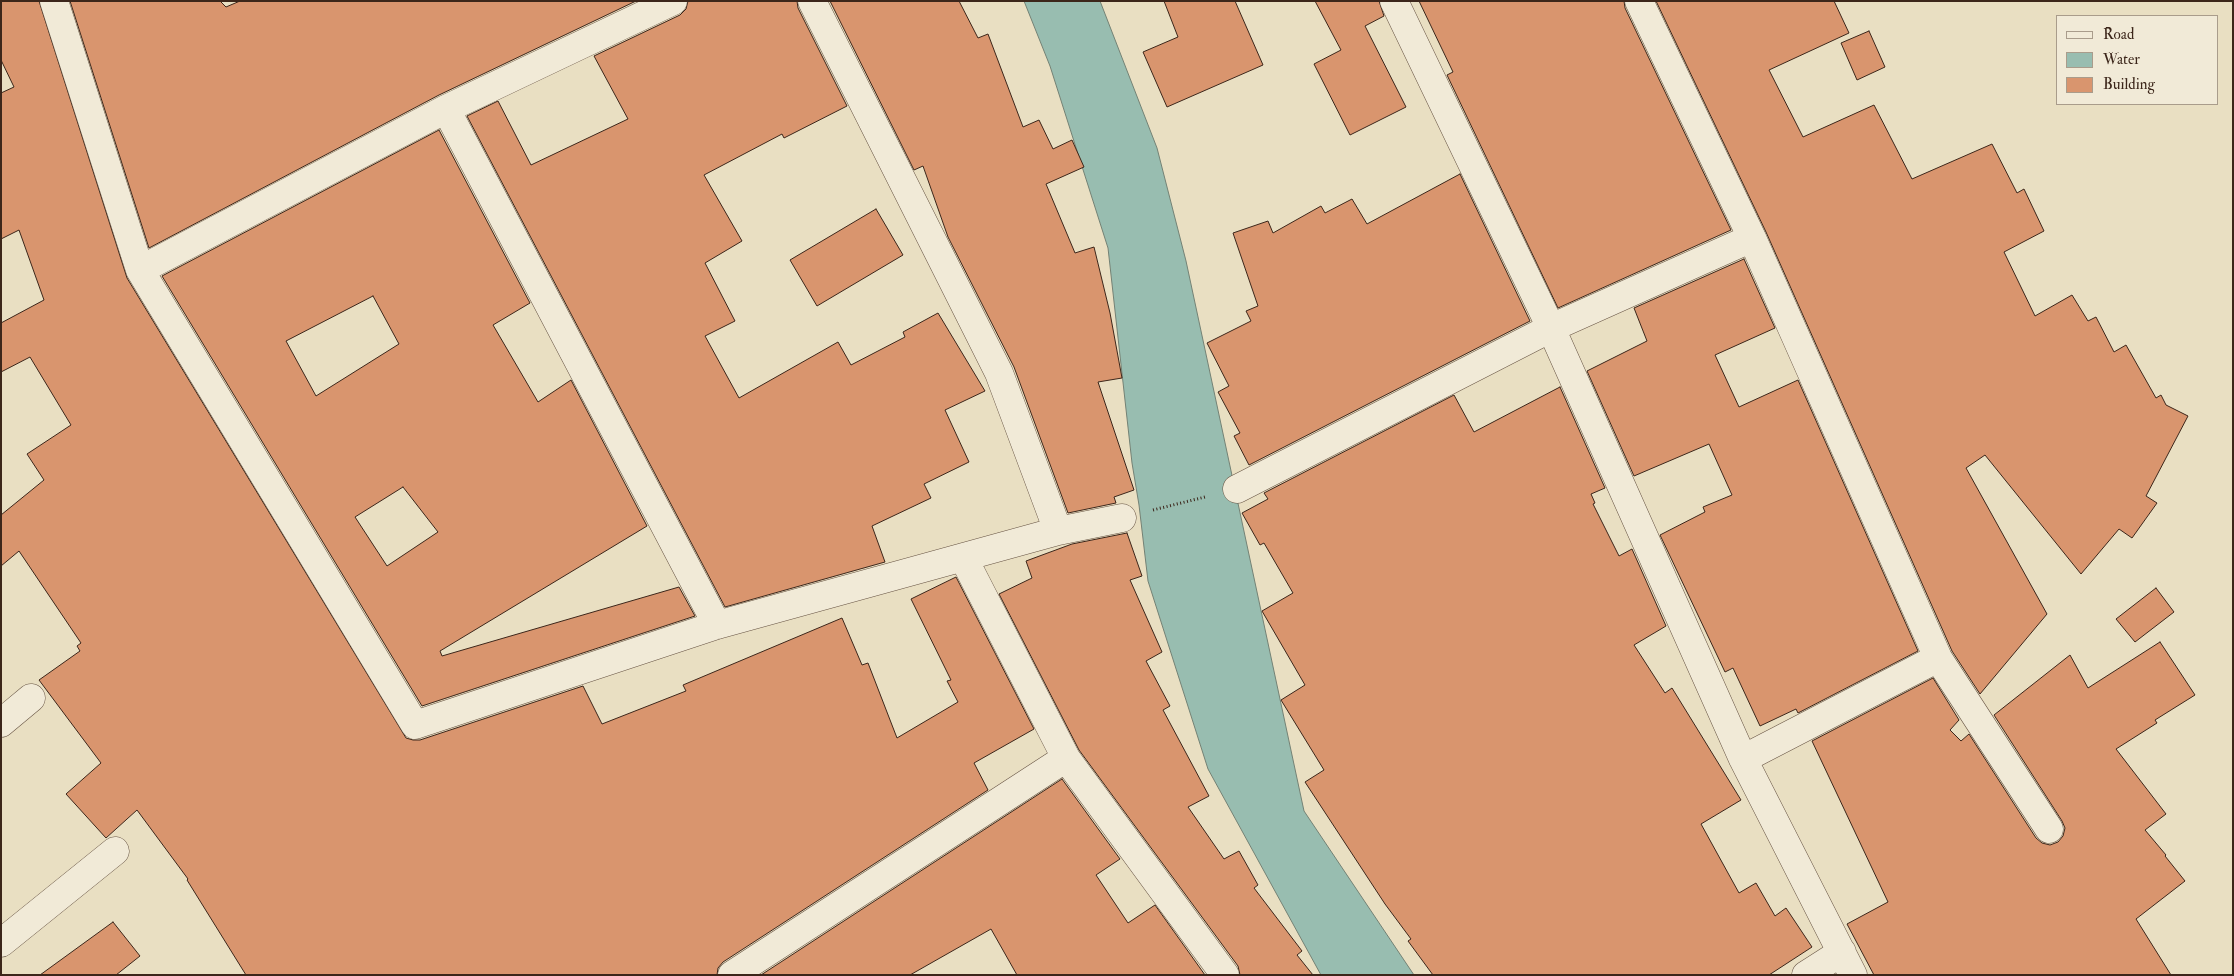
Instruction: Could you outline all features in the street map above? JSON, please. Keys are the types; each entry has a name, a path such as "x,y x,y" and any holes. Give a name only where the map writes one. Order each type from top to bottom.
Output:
{"street":[{"path":"54,1 140,270 415,725 717,625 1058,531 1122,518"},
{"path":"140,270 446,109 673,1"},
{"path":"812,1 999,374 1058,531"},
{"path":"1394,1 1551,328 1743,759 1848,963 1806,975"},
{"path":"1639,1 1752,238 1938,658 2049,829"},
{"path":"446,109 717,625"},
{"path":"1238,489 1551,328 1752,238"},
{"path":"963,557 1066,758 1225,975"},
{"path":"1743,759 1938,658"},
{"path":"1,723 31,698"},
{"path":"732,975 1066,758"},
{"path":"1,943 116,851"}],"path":[{"path":"1122,518 1238,489"}],"water":[{"path":"1024,1 1100,1 1157,148 1186,261 1304,811 1414,975 1321,975 1208,769 1148,581 1132,463 1108,248 1050,66"}],"building":[{"path":"1,1 39,1 127,278 406,738 420,740 583,686 602,724 686,691 683,685 842,618 862,665 868,663 897,738 958,702 947,681 951,680 911,599 956,577 1034,729 974,763 988,790 723,962 718,968 717,975 246,975 188,879 137,810 106,838 66,794 101,763 39,680 80,651 77,646 81,643 19,551 1,566 1,515 44,480 27,454 71,425 30,357 1,372 1,323 44,300 19,230 1,239 1,93 14,87 1,60"},
{"path":"70,1 220,1 226,7 240,1 636,1 439,95 149,248"},
{"path":"688,1 797,1 798,8 847,106 784,138 782,134 704,175 742,241 705,263 735,321 705,336 739,398 838,342 851,365 905,337 903,332 938,313 985,391 945,410 969,462 924,484 931,498 872,526 885,562 725,607 467,116 498,101 531,165 628,119 594,56 680,15 686,9"},
{"path":"830,1 959,1 978,38 988,34 1023,127 1039,120 1053,149 1072,140 1084,167 1046,184 1075,253 1094,247 1110,313 1122,378 1098,382 1134,490 1114,497 1116,503 1068,513 1014,367 948,237 923,166 914,170"},
{"path":"1164,1 1235,1 1263,65 1167,107 1143,52 1178,37"},
{"path":"1315,1 1379,1 1384,16 1365,26 1406,107 1350,135 1314,64 1341,50"},
{"path":"1419,1 1624,1 1625,8 1731,230 1558,308 1447,75 1453,72"},
{"path":"1656,1 1834,1 1849,33 1769,70 1803,137 1874,105 1912,179 1992,144 2017,193 2024,189 2044,231 2004,252 2035,316 2072,295 2088,321 2096,317 2114,352 2126,345 2156,398 2161,395 2166,405 2188,416 2146,496 2157,503 2132,538 2119,529 2081,574 1985,455 1966,468 2047,614 1980,694 1952,651 1766,232"},
{"path":"1869,31 1885,67 1857,80 1841,43"},
{"path":"439,130 530,303 493,325 538,402 571,380 647,526 440,651 442,656 679,587 695,616 422,706 162,276","holes":["373,296 399,344 316,396 286,341","403,487 438,532 387,566 355,517"]},
{"path":"1460,174 1530,321 1249,465 1234,436 1240,433 1218,392 1229,386 1207,343 1251,321 1246,311 1258,306 1233,233 1268,221 1273,233 1321,206 1325,213 1352,199 1367,224"},
{"path":"876,209 903,255 817,306 790,260"},
{"path":"1744,259 1775,328 1715,355 1739,407 1798,380 1918,651 1798,713 1796,709 1760,726 1733,668 1725,672 1660,535 1705,512 1703,507 1732,495 1709,444 1634,476 1587,371 1647,341 1634,308"},
{"path":"1560,387 1605,488 1591,494 1595,503 1593,504 1619,556 1632,549 1666,626 1634,645 1665,693 1672,688 1741,800 1701,824 1739,893 1756,883 1775,916 1786,908 1812,947 1769,975 1433,975 1408,941 1411,939 1385,904 1305,782 1324,770 1281,700 1305,685 1262,611 1293,593 1264,543 1260,545 1242,513 1268,499 1264,493 1454,395 1474,432"},
{"path":"1127,533 1142,576 1130,580 1162,652 1146,661 1170,706 1163,710 1209,796 1188,807 1224,859 1239,851 1258,885 1254,888 1302,951 1297,955 1313,975 1240,975 1238,966 1079,750 999,594 1032,578 1026,561 1072,544"},
{"path":"2156,588 2174,612 2135,642 2116,619"},
{"path":"2160,642 2195,695 2155,720 2157,723 2116,749 2166,814 2145,830 2185,881 2136,919 2171,975 1874,975 1847,924 1888,902 1812,741 1933,678 1959,720 1950,730 1961,741 1969,734 2036,838 2042,843 2050,845 2058,842 2063,836 2065,828 2062,821 1994,715 2070,655 2088,688"},
{"path":"1062,779 1120,859 1096,875 1128,923 1155,905 1205,975 1017,975 991,929 910,975 761,975"},
{"path":"113,922 140,956 116,975 40,975"}]}
